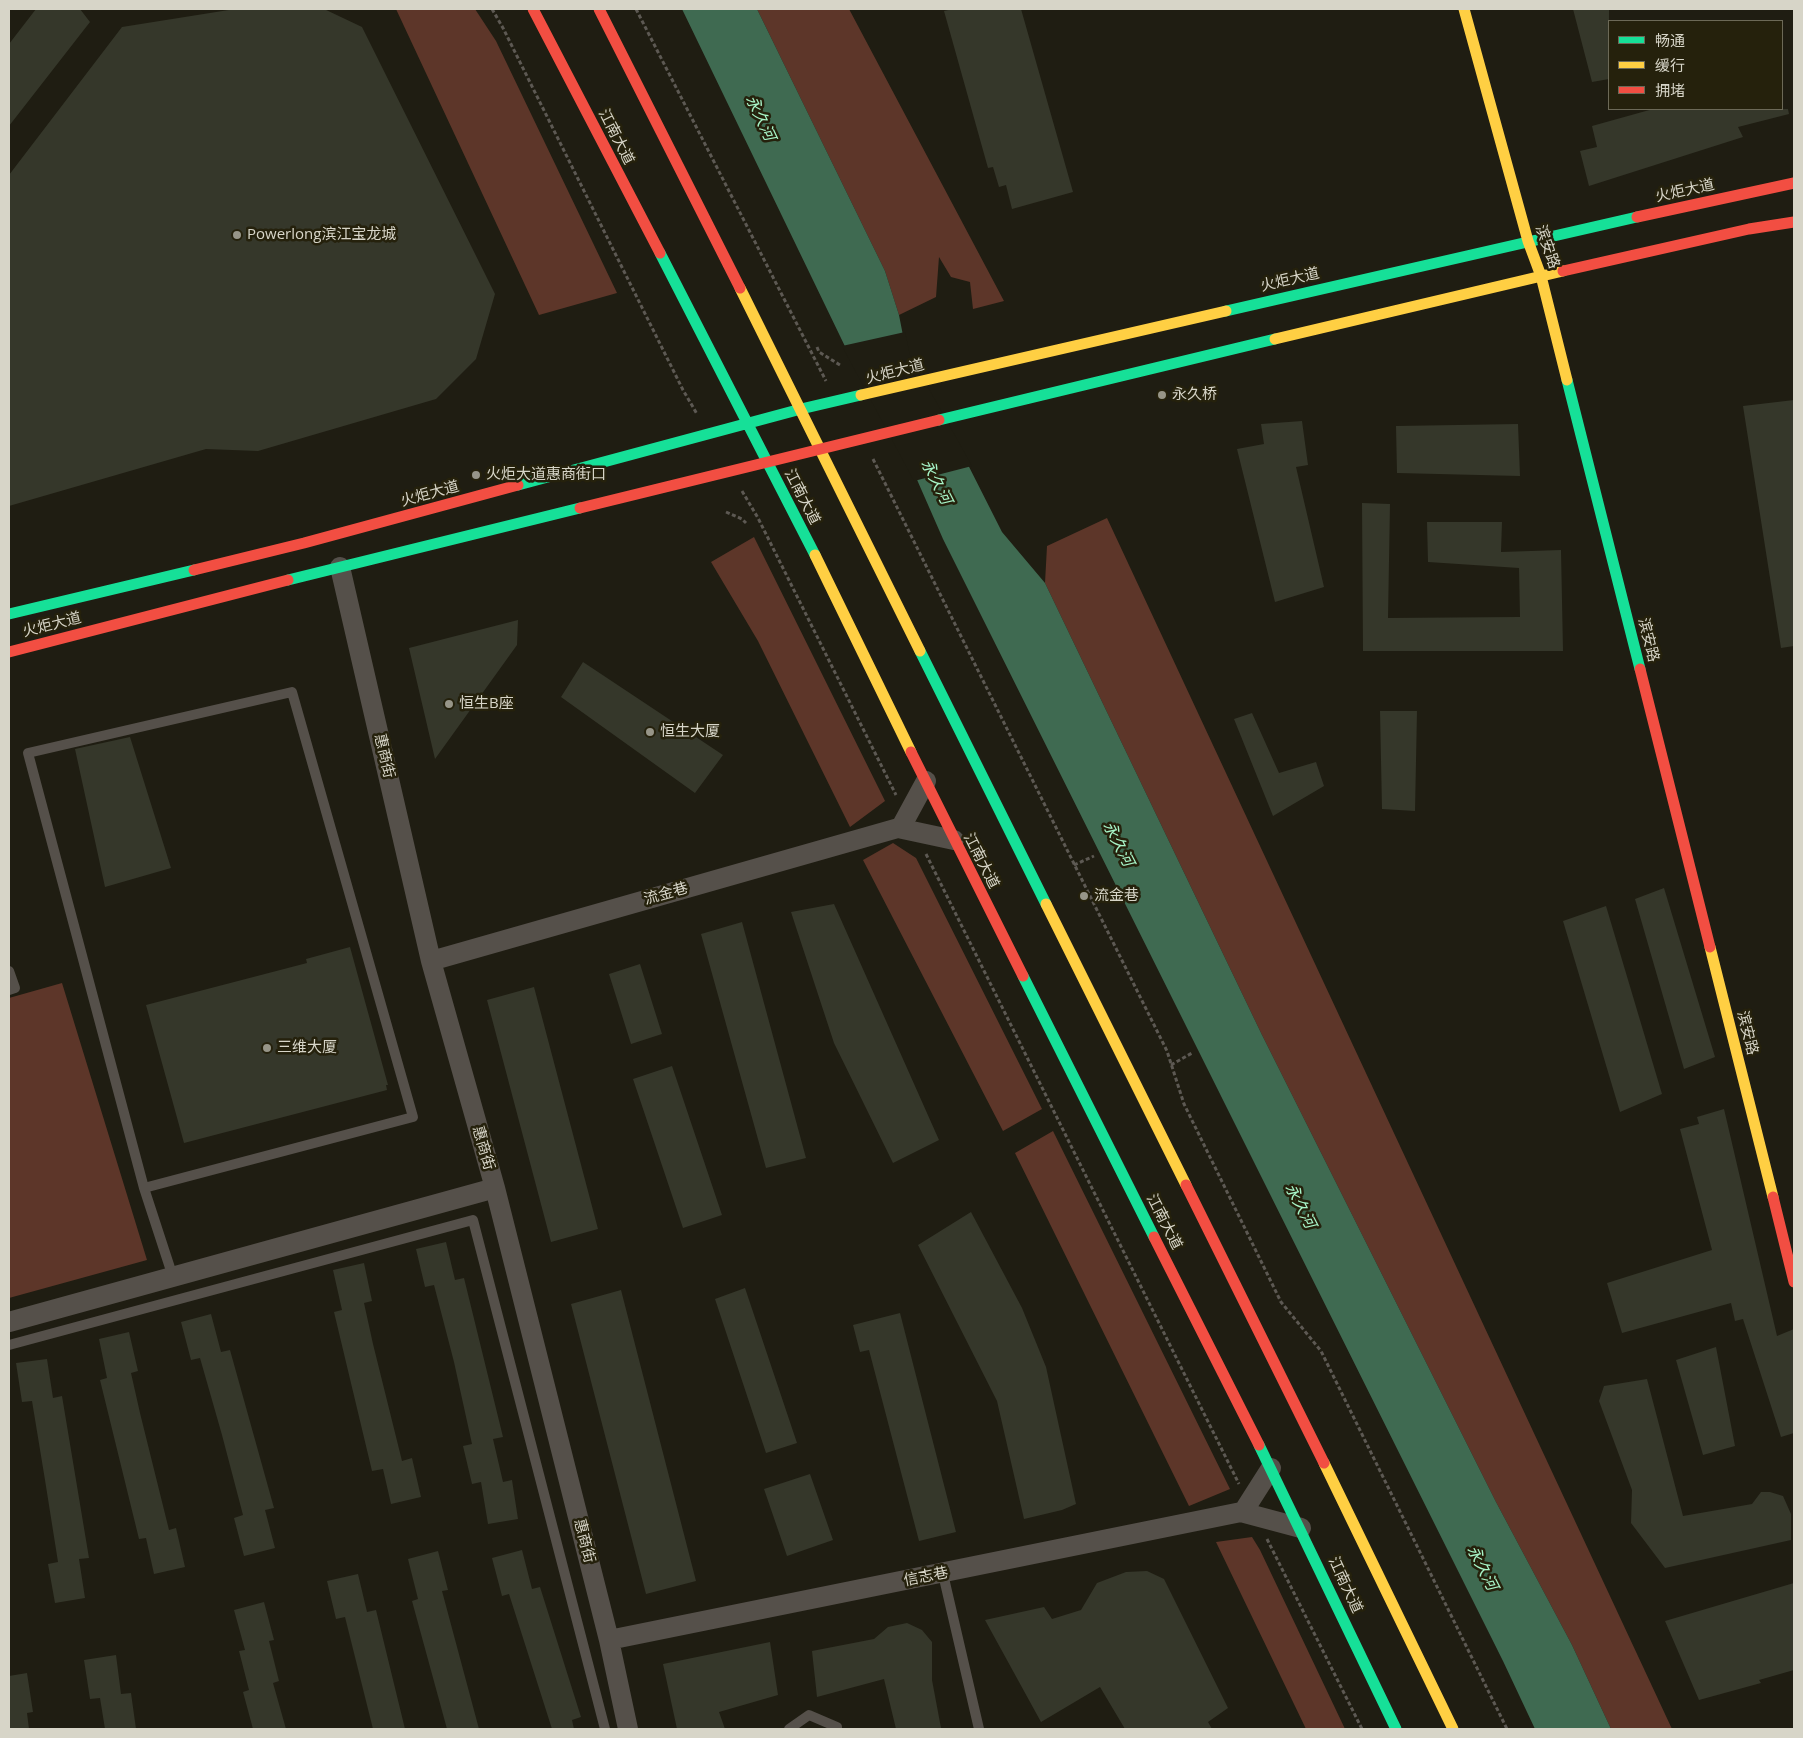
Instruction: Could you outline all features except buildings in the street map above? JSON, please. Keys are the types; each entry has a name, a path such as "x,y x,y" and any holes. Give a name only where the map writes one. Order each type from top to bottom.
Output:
{"main road":[{"name":"江南大道","path":"533,9 767,461 954,840 1271,1468 1301,1528 1393,1728"},
{"path":"599,9 801,409 1340,1493 1453,1729"},
{"name":"滨安路","path":"1464,9 1528,240 1541,276 1794,1282"},
{"name":"火炬大道","path":"9,614 304,543 801,409 1528,240 1794,183"},
{"name":"火炬大道","path":"9,652 340,567 730,470 820,450 975,410 1541,276 1749,230 1794,222"}],"street":[{"name":"惠商街","path":"340,567 431,961 495,1188 609,1640 628,1729"},
{"path":"907,824 926,781"},
{"name":"流金巷","path":"431,961 907,824 954,840"},
{"path":"9,1322 495,1188"},
{"path":"1249,1510 1271,1468"},
{"name":"信志巷","path":"609,1640 943,1574 1249,1510 1301,1528"}],"lane":[{"path":"144,1188 412,1117 292,692 28,753 144,1188 173,1277"},
{"path":"9,971 15,988 9,990"},
{"path":"9,1345 473,1220 605,1729"},
{"path":"943,1574 979,1729"},
{"path":"790,1729 809,1715 837,1727 837,1729"}],"path":[{"path":"492,9 683,390 709,435"},
{"path":"636,9 803,340 838,401"},
{"path":"817,347 819,352 840,366"},
{"path":"861,439 879,469 1167,1051 1184,1104 1281,1302 1321,1351 1507,1729"},
{"path":"730,470 758,518 907,824 1249,1510 1362,1729"},
{"path":"726,512 742,519 746,523"},
{"path":"1074,865 1094,856"},
{"path":"1171,1065 1192,1053"}],"shaded area":[{"path":"396,9 475,9 496,41 617,293 539,315"},
{"path":"757,9 849,9 1004,301 973,309 970,282 951,277 939,257 936,297 899,315 885,271"},
{"path":"1107,518 1672,1729 1611,1729 1572,1645 1496,1502 1262,1035 1045,583 1047,546"},
{"path":"754,537 885,801 850,827 758,641 711,562"},
{"path":"893,843 916,858 1042,1109 1003,1131 863,860"},
{"path":"62,983 147,1260 9,1298 9,998"},
{"path":"1053,1131 1230,1489 1189,1506 1015,1153"},
{"path":"1252,1537 1260,1550 1345,1729 1306,1729 1216,1542"}],"water":[{"name":"永久河","path":"682,9 757,9 885,271 899,315 907,356 960,449 1002,532 1045,583 1262,1035 1496,1502 1572,1645 1611,1729 1535,1729 1503,1661 943,539 911,466 854,365"}],"pier":[{"path":"905,332 910,355 972,466 914,481 842,346"}],"traffic: fast":[{"path":"1226,311 1637,217"},
{"path":"660,253 815,555"},
{"path":"939,420 1275,339"},
{"path":"1567,380 1640,669"},
{"path":"518,485 801,409 861,395"},
{"path":"288,580 580,508"},
{"path":"9,614 194,570"},
{"path":"920,651 1046,904"},
{"path":"1023,976 1154,1237"},
{"path":"1259,1445 1396,1729"}],"traffic: slow":[{"path":"1464,9 1528,241 1541,276 1567,380"},
{"path":"1275,339 1563,271"},
{"path":"740,288 920,651"},
{"path":"861,395 1226,311"},
{"path":"815,555 911,752"},
{"path":"1046,904 1186,1185"},
{"path":"1710,947 1773,1197"},
{"path":"1324,1463 1453,1729"}],"traffic: jam":[{"path":"533,9 660,253"},
{"path":"599,9 740,288"},
{"path":"1637,217 1794,183"},
{"path":"1563,271 1749,229 1794,222"},
{"path":"580,508 939,420"},
{"path":"194,570 304,543 518,485"},
{"path":"9,652 288,580"},
{"path":"1640,669 1710,947"},
{"path":"911,752 1023,976"},
{"path":"1186,1185 1324,1463"},
{"path":"1773,1197 1794,1282"},
{"path":"1154,1237 1259,1445"}],"place":[{"name":"Powerlong滨江宝龙城","path":"237,235"},
{"name":"永久桥","path":"1162,395"},
{"name":"火炬大道惠商街口","path":"476,475"},
{"name":"恒生B座","path":"449,704"},
{"name":"恒生大厦","path":"650,732"},
{"name":"流金巷","path":"1084,896"},
{"name":"三维大厦","path":"267,1048"}]}
